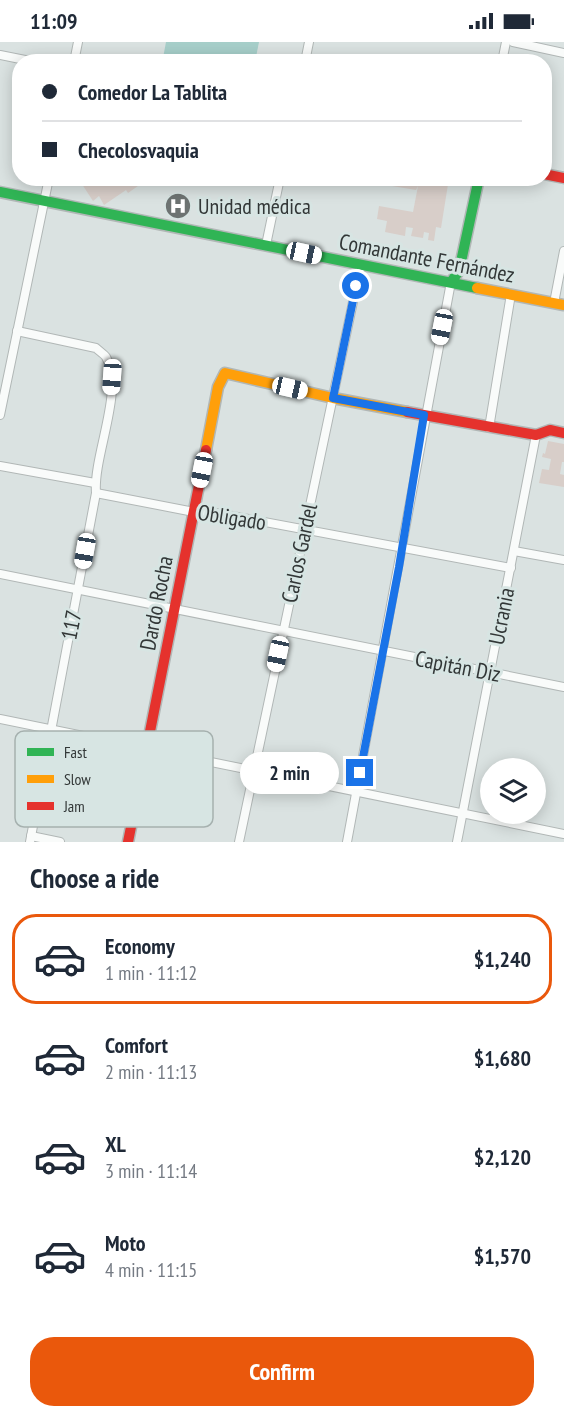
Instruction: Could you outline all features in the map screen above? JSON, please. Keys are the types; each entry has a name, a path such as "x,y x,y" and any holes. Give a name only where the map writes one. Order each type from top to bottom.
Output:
{"street":[{"path":"513,42 564,53"},
{"path":"0,415 47,186"},
{"path":"266,245 278,186"},
{"path":"346,842 383,651 424,415 451,282 459,271 477,186"},
{"name":"Comandante Fernández","path":"0,192 559,304"},
{"path":"559,304 564,251"},
{"name":"Carlos Gardel","path":"239,842 361,264"},
{"path":"489,428 511,294"},
{"name":"117","path":"17,331 96,348 106,357 112,377 109,408 94,477 96,493 51,729"},
{"name":"Dardo Rocha","path":"150,731 176,609 218,387 225,373 333,398"},
{"path":"333,398 489,428 536,435 550,430 564,433"},
{"name":"Ucrania","path":"458,842 536,435"},
{"path":"0,466 95,483"},
{"name":"Obligado","path":"96,493 194,512 211,512 402,546 511,568"},
{"path":"514,551 564,560"},
{"name":"Capitán Diz","path":"0,574 564,687"},
{"path":"0,718 61,731"},
{"path":"213,762 564,834"},
{"name":"Dardo Rocha","path":"128,842 131,827"},
{"path":"30,839 60,842"}],"shaded area":[{"path":"166,42 259,42 257,54 164,54"}],"building":[{"path":"83,186 138,186 128,193 126,190 104,205 99,196 93,201"},
{"path":"392,186 418,186 416,190"},
{"path":"418,186 448,186 441,228 436,227 434,241 428,240 429,233 424,232 423,238 411,236 413,228 406,227 405,236 385,232 387,221 377,219 379,206 413,212"},
{"path":"548,441 564,444 564,462 562,462 560,474 564,475 564,487 539,483 542,469 549,470 551,459 542,457"}],"traffic: fast":[{"path":"451,282 459,271 477,186"},
{"path":"0,192 477,288"}],"traffic: slow":[{"path":"477,288 564,305"},
{"path":"206,450 218,387 225,373 333,398 407,412"}],"traffic: jam":[{"path":"552,176 564,178"},
{"path":"407,412 536,435 550,430 564,433"},
{"path":"150,731 206,450"},
{"path":"128,842 131,827"}],"place":[{"name":"Unidad médica","path":"178,206"}],"route":[{"path":"356,286 333,398 424,415 399,567 360,773"}]}
